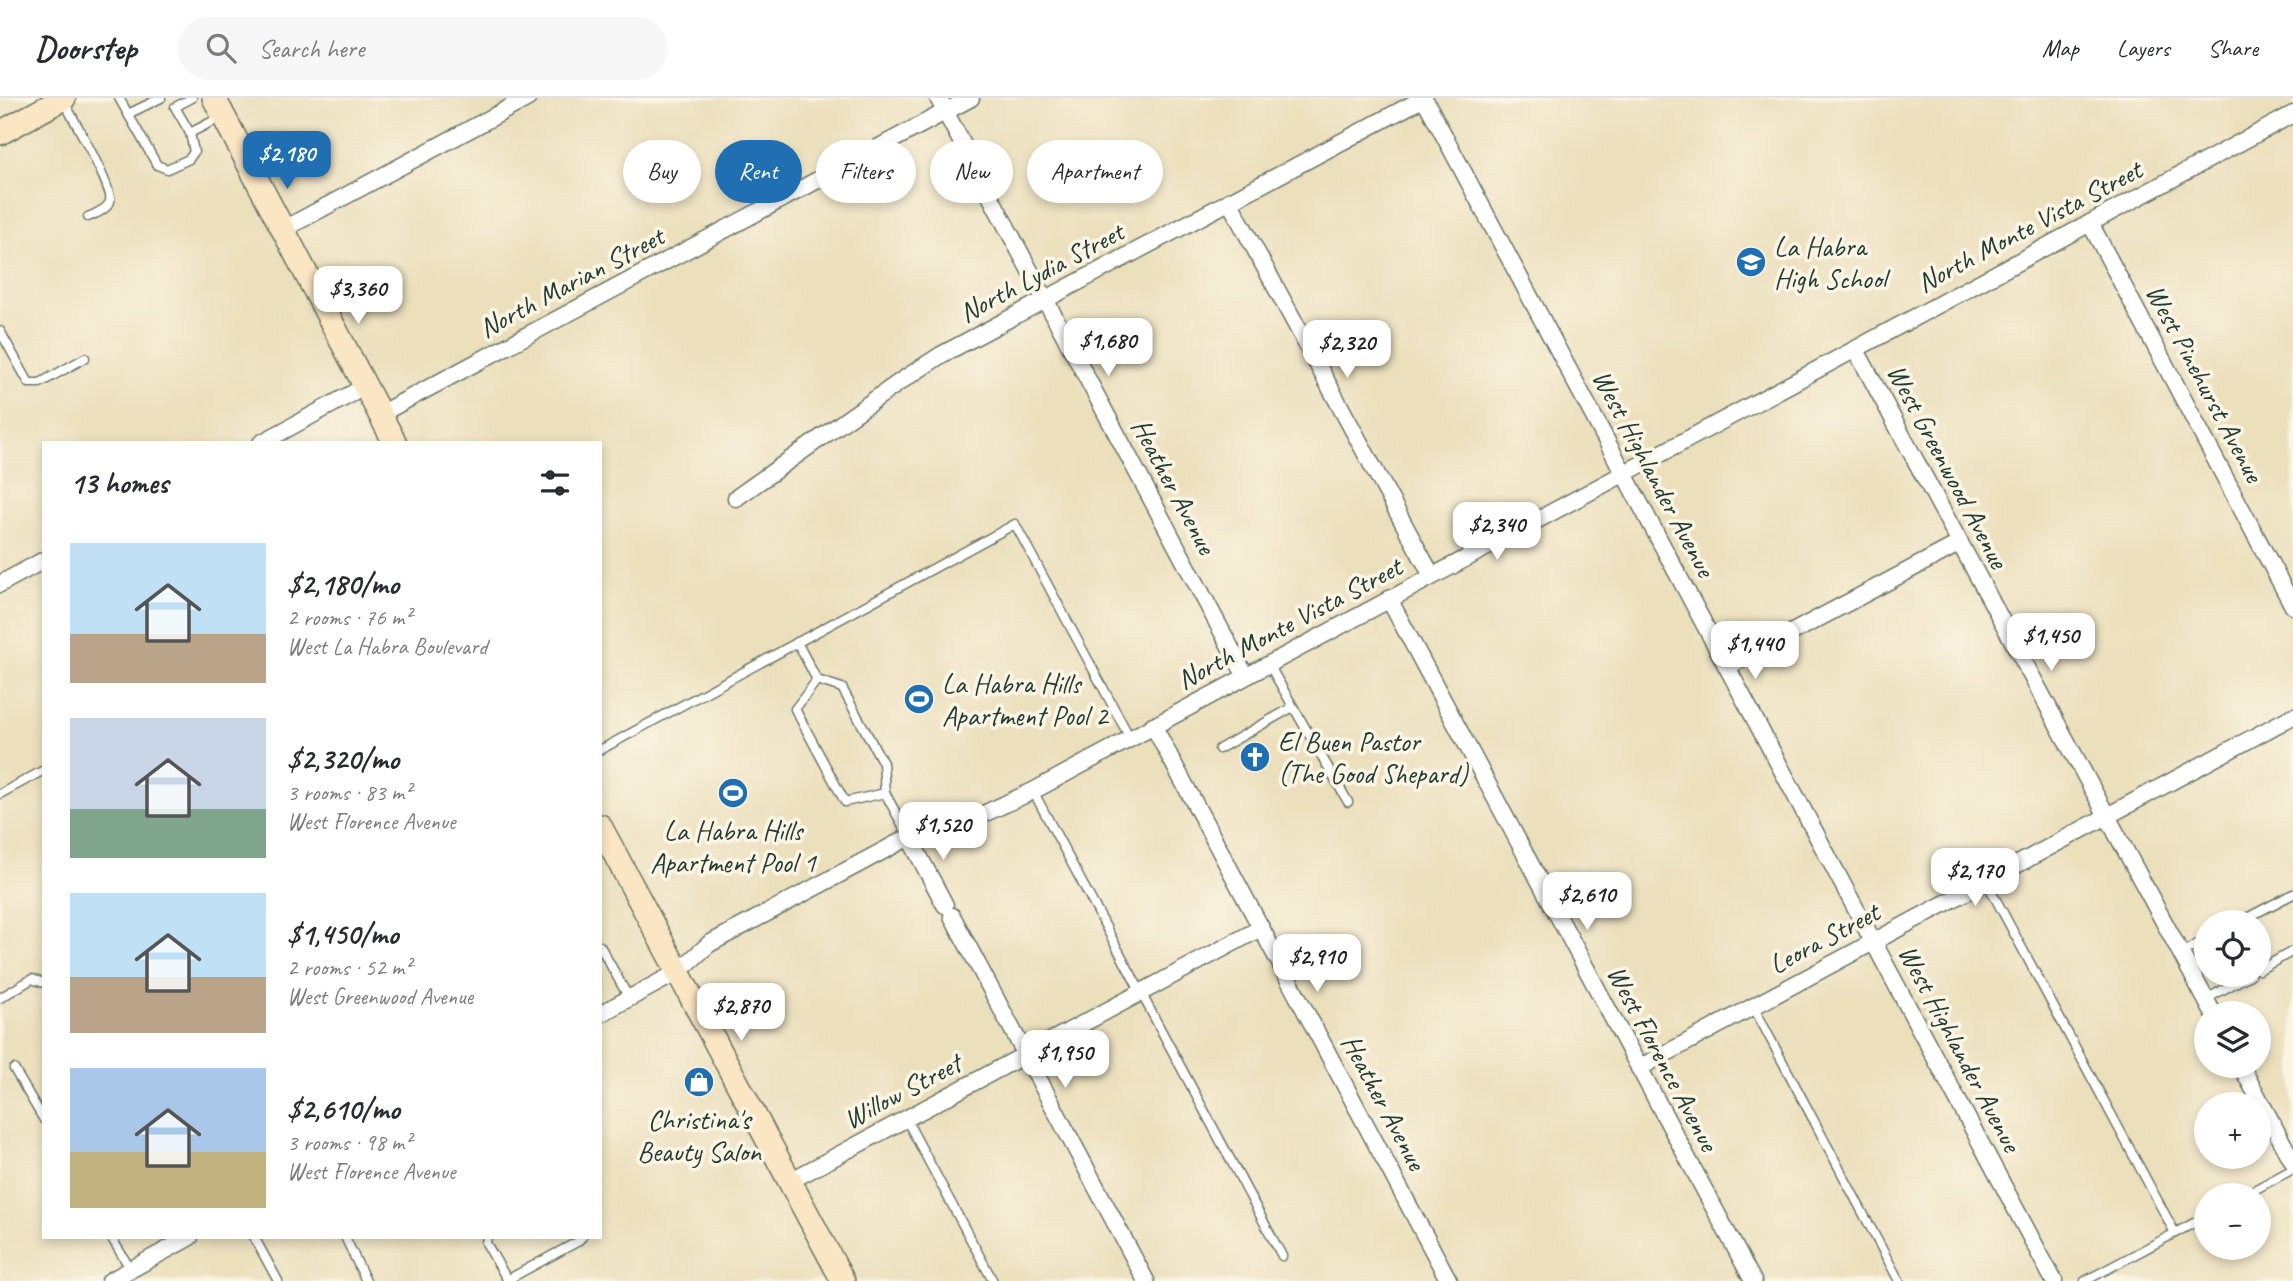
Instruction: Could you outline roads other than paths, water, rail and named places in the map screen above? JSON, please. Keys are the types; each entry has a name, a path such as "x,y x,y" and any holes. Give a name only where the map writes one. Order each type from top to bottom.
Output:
{"main road":[{"path":"0,133 36,109 63,99"},
{"path":"219,107 395,441"},
{"path":"602,830 843,1281"}],"street":[{"path":"282,230 528,98"},
{"name":"North Marian Street","path":"380,414 942,105 971,98"},
{"name":"North Lydia Street","path":"736,498 942,355 1424,98"},
{"name":"West Highlander Avenue","path":"1424,98 2054,1281"},
{"name":"Heather Avenue","path":"942,105 1245,675"},
{"name":"North Monte Vista Street","path":"602,1013 678,972 709,944 909,837 976,817 1033,790 2293,114"},
{"path":"1229,201 1432,576"},
{"name":"West Pinehurst Avenue","path":"2090,223 2293,606"},
{"name":"West Greenwood Avenue","path":"1856,350 2207,1001"},
{"path":"265,441 366,386"},
{"path":"1727,667 1960,542"},
{"path":"0,584 42,561"},
{"name":"West Florence Avenue","path":"1389,599 1752,1281"},
{"name":"Leora Street","path":"1639,1068 2293,716"},
{"name":"Heather Avenue","path":"1153,725 1449,1281"},
{"path":"909,837 1146,1281"},
{"name":"Willow Street","path":"790,1181 1261,928"},
{"path":"2248,1078 2289,1145 2293,1162"},
{"path":"122,1277 187,1239"}],"lane":[{"path":"119,98 128,114 157,165 167,169 178,166 194,152 190,133 175,107 167,99 161,98 128,114"},
{"path":"175,107 192,98"},
{"path":"63,99 111,198 104,208 88,217"},
{"path":"190,133 219,107"},
{"path":"0,331 29,383 40,383 85,358"},
{"path":"602,749 1015,524 1130,738"},
{"path":"797,642 817,680 842,688 883,763 885,793 909,837"},
{"path":"1268,663 1348,802"},
{"path":"817,680 795,709 845,802 885,793"},
{"path":"1219,749 1293,708"},
{"path":"0,793 42,771"},
{"path":"1033,790 1282,1256"},
{"path":"1986,881 2175,1233"},
{"path":"2262,910 2293,894"},
{"path":"2181,953 2194,946"},
{"path":"602,950 629,998"},
{"path":"2271,963 2293,951"},
{"path":"0,998 32,979 42,982"},
{"path":"2216,1001 2235,987"},
{"path":"1754,1006 1899,1281"},
{"path":"14,1069 42,1117"},
{"path":"906,1119 993,1281"},
{"path":"2267,1183 2293,1169"},
{"path":"2085,1281 2194,1223"},
{"path":"112,1239 122,1277"},
{"path":"255,1239 278,1281"},
{"path":"346,1239 366,1281"},
{"path":"486,1239 507,1280 580,1239"}],"place":[{"name":"La Habra High School","path":"1751,262"},
{"name":"La Habra Hills Apartment Pool 2","path":"919,699"},
{"name":"El Buen Pastor (The Good Shepard)","path":"1255,757"},
{"name":"La Habra Hills Apartment Pool 1","path":"733,793"},
{"name":"Christina's Beauty Salon","path":"699,1082"}]}
